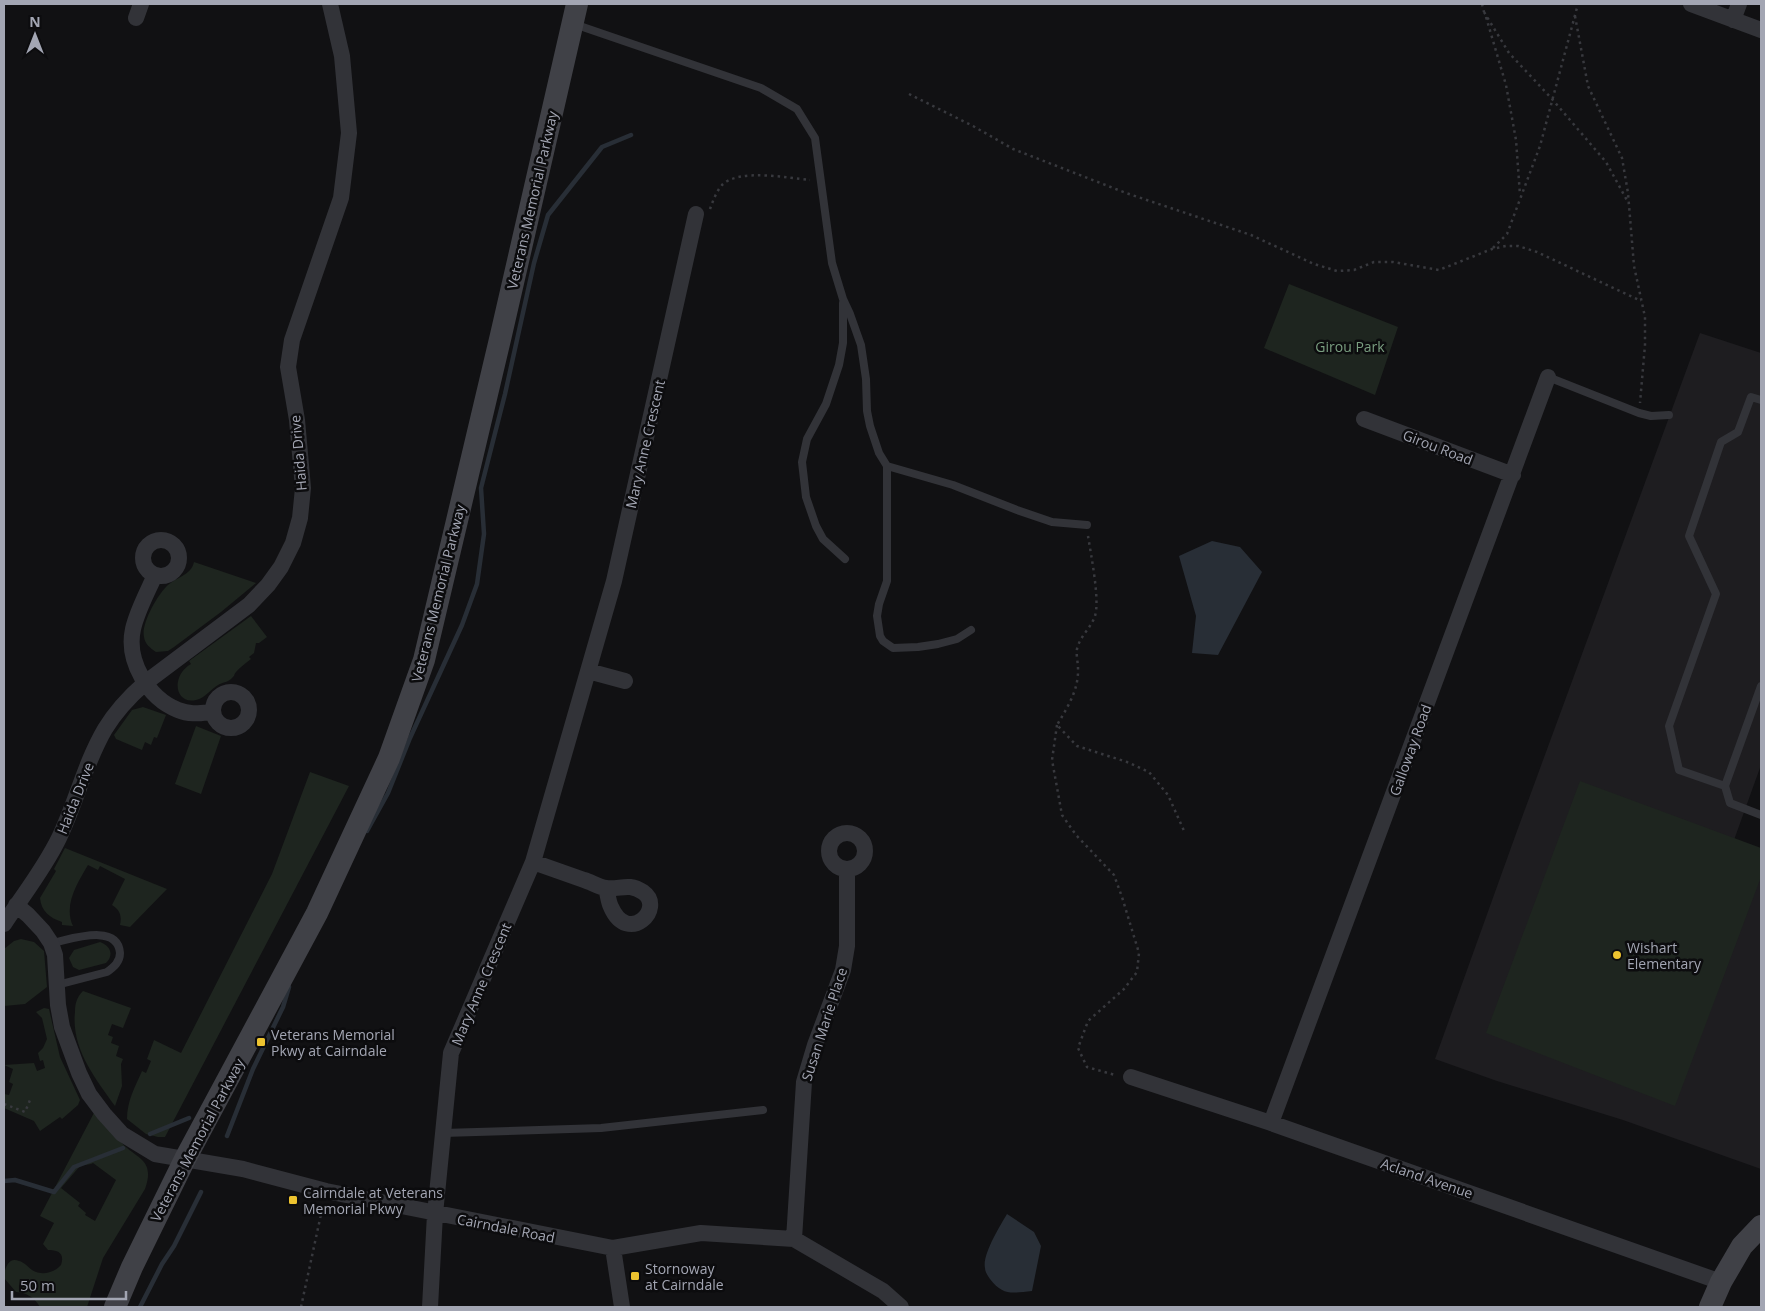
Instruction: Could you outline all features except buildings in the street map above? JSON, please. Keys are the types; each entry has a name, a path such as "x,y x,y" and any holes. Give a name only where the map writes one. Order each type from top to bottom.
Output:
{"main road":[{"name":"Veterans Memorial Parkway","path":"115,1307 132,1266 185,1159 317,913 389,758 424,660 574,14"},
{"path":"1710,1307 1721,1282 1742,1246 1761,1226"}],"street":[{"name":"Haida Drive","path":"4,924 34,882 55,845 67,820 98,741 121,706 145,683 249,605 268,585 281,567 293,543 300,518 303,488 297,420 288,367 292,340 341,198 348,133 342,56 330,4"},
{"path":"1690,4 1761,30"},
{"path":"1733,20 1739,4"},
{"name":"Mary Anne Crescent","path":"430,1307 435,1214 451,1053 533,862 614,580 696,214"},
{"name":"Galloway Road","path":"1272,1123 1548,377"},
{"name":"Girou Road","path":"1364,419 1512,475"},
{"path":"155,575 133,627 132,641 135,660 145,683 170,706 180,711 194,714 212,712"},
{"path":"588,671 625,681"},
{"path":"533,862 606,888"},
{"name":"Susan Marie Place","path":"794,1238 804,1082 848,946 847,869"},
{"name":"Cairndale Road","path":"16,905 43,931 51,943 55,955 59,1012 68,1046 89,1094 122,1134 155,1154 243,1169 326,1191 614,1248 701,1233 794,1238 883,1291 901,1307"},
{"name":"Acland Avenue","path":"1131,1077 1272,1123 1721,1282"},
{"path":"614,1248 622,1307"}],"lane":[{"path":"574,14 761,88 797,109 815,138 832,262 843,299 861,345 870,426 879,454 887,466 887,580 877,616 880,636 893,648 918,647 957,639 970,630"},
{"path":"843,299 844,321 839,365 826,404 807,439 802,462 806,497 816,526 823,539 845,559"},
{"path":"1548,377 1639,413 1651,416 1669,415"},
{"path":"1725,786 1680,770 1669,726 1716,594 1688,536 1721,442 1738,432 1751,397 1761,400"},
{"path":"887,466 952,485 1052,522 1087,525"},
{"path":"1761,686 1725,786 1730,803 1761,815"},
{"path":"51,943 98,934 106,935 118,945 120,953 118,961 108,972 57,985"},
{"path":"443,1133 601,1128 763,1110"}],"path":[{"path":"1482,4 1506,86 1516,140 1520,198"},
{"path":"1492,249 1507,234 1540,146 1578,4"},
{"path":"1484,12 1510,53 1606,162 1629,205"},
{"path":"1575,16 1588,86 1622,158 1629,205 1634,266 1645,317 1646,345 1639,413"},
{"path":"909,94 973,126 1013,149 1126,193 1251,235 1314,264 1337,271 1354,270 1374,262 1393,262 1439,270 1492,249 1518,246 1641,301"},
{"path":"696,214 708,213 723,184 738,177 757,175 821,181"},
{"path":"1087,525 1098,606 1094,621 1078,648 1078,669 1073,697 1057,725 1052,760 1062,815 1076,835 1114,875 1139,953 1137,972 1124,989 1088,1021 1078,1048 1087,1067 1124,1077 1131,1077"},
{"path":"1057,725 1077,746 1127,762 1148,772 1168,796 1185,833"},
{"path":"4,1104 25,1112 30,1100"},
{"path":"301,1307 326,1191"}],"shaded area":[{"path":"1700,333 1761,353 1761,765 1734,840 1761,850 1761,1169 1623,1120 1497,1081 1435,1059"},
{"path":"1212,541 1240,547 1262,572 1218,655 1192,653 1196,616 1179,556"},
{"path":"1007,1214 1034,1232 1041,1246 1032,1291 1013,1293 1004,1291 990,1279 986,1271 986,1256"}],"green space":[{"name":"Girou Park","path":"1289,284 1398,327 1375,395 1264,348"},
{"path":"194,562 256,583 174,647 168,651 156,652 148,646 145,639 144,631 147,618 162,591 190,570"},
{"path":"251,616 267,637 256,643 254,653 249,657 251,659 239,668 231,679 218,685 202,697 196,700 183,698 179,694 178,682 180,675 191,664 189,661"},
{"path":"143,707 166,715 157,738 154,737 151,745 145,742 142,750 116,739 114,735 132,710"},
{"path":"196,726 221,736 201,794 175,784"},
{"path":"310,772 349,786 165,1137 146,1134 127,1119 127,1112 142,1071 146,1073 151,1061 147,1059 154,1040 181,1053 272,874"},
{"name":"Wishart Elementary","path":"1580,781 1761,848 1761,877 1675,1106 1486,1033"},
{"path":"65,848 167,889 130,927 120,925 120,914 112,905 125,879 100,866 98,870 88,865 76,886 71,902 70,918 73,926 62,925 62,922 50,916 44,910 40,898 56,871 54,869"},
{"path":"21,939 34,942 44,951 47,987 25,1004 4,1006 4,949 14,941"},
{"path":"100,942 109,948 111,954 106,963 79,970 73,967 69,958 74,950"},
{"path":"83,991 131,1008 123,1028 112,1024 108,1035 113,1037 111,1043 119,1046 116,1056 123,1059 121,1064 122,1086 115,1106 92,1073 77,1038 75,1006"},
{"path":"44,1008 49,1009 60,1057 80,1100 78,1105 62,1119 60,1117 40,1131 34,1121 4,1108 4,1094 9,1095 13,1084 9,1082 13,1069 4,1065 34,1063 37,1071 45,1068 43,1060 40,1061 38,1053 43,1048 47,1039 42,1018 36,1012"},
{"path":"96,1109 120,1141 146,1165 148,1179 145,1189 103,1258 87,1307 40,1307 30,1296 16,1292 4,1278 7,1265 12,1260 24,1263 32,1270 40,1273 51,1272 61,1265 62,1258 60,1253 48,1250 43,1244 54,1223 40,1216","holes":["93,1163 116,1180 95,1221 85,1215 86,1213 78,1206 80,1203 61,1188 80,1166"]}],"waterway":[{"path":"367,831 388,793 410,738 462,625 477,584 484,534 481,488 505,394 534,263 548,215 602,147 631,135"},
{"path":"227,1136 253,1069 283,1007 289,987"},
{"path":"150,1134 189,1118"},
{"path":"4,1181 15,1180 54,1192 74,1167 123,1148"},
{"path":"140,1307 201,1192"}],"place":[{"name":"Wishart Elementary","path":"1617,955"},
{"name":"Veterans Memorial Pkwy at Cairndale","path":"261,1042"},
{"name":"Cairndale at Veterans Memorial Pkwy","path":"293,1200"},
{"name":"Stornoway at Cairndale","path":"635,1276"}]}
